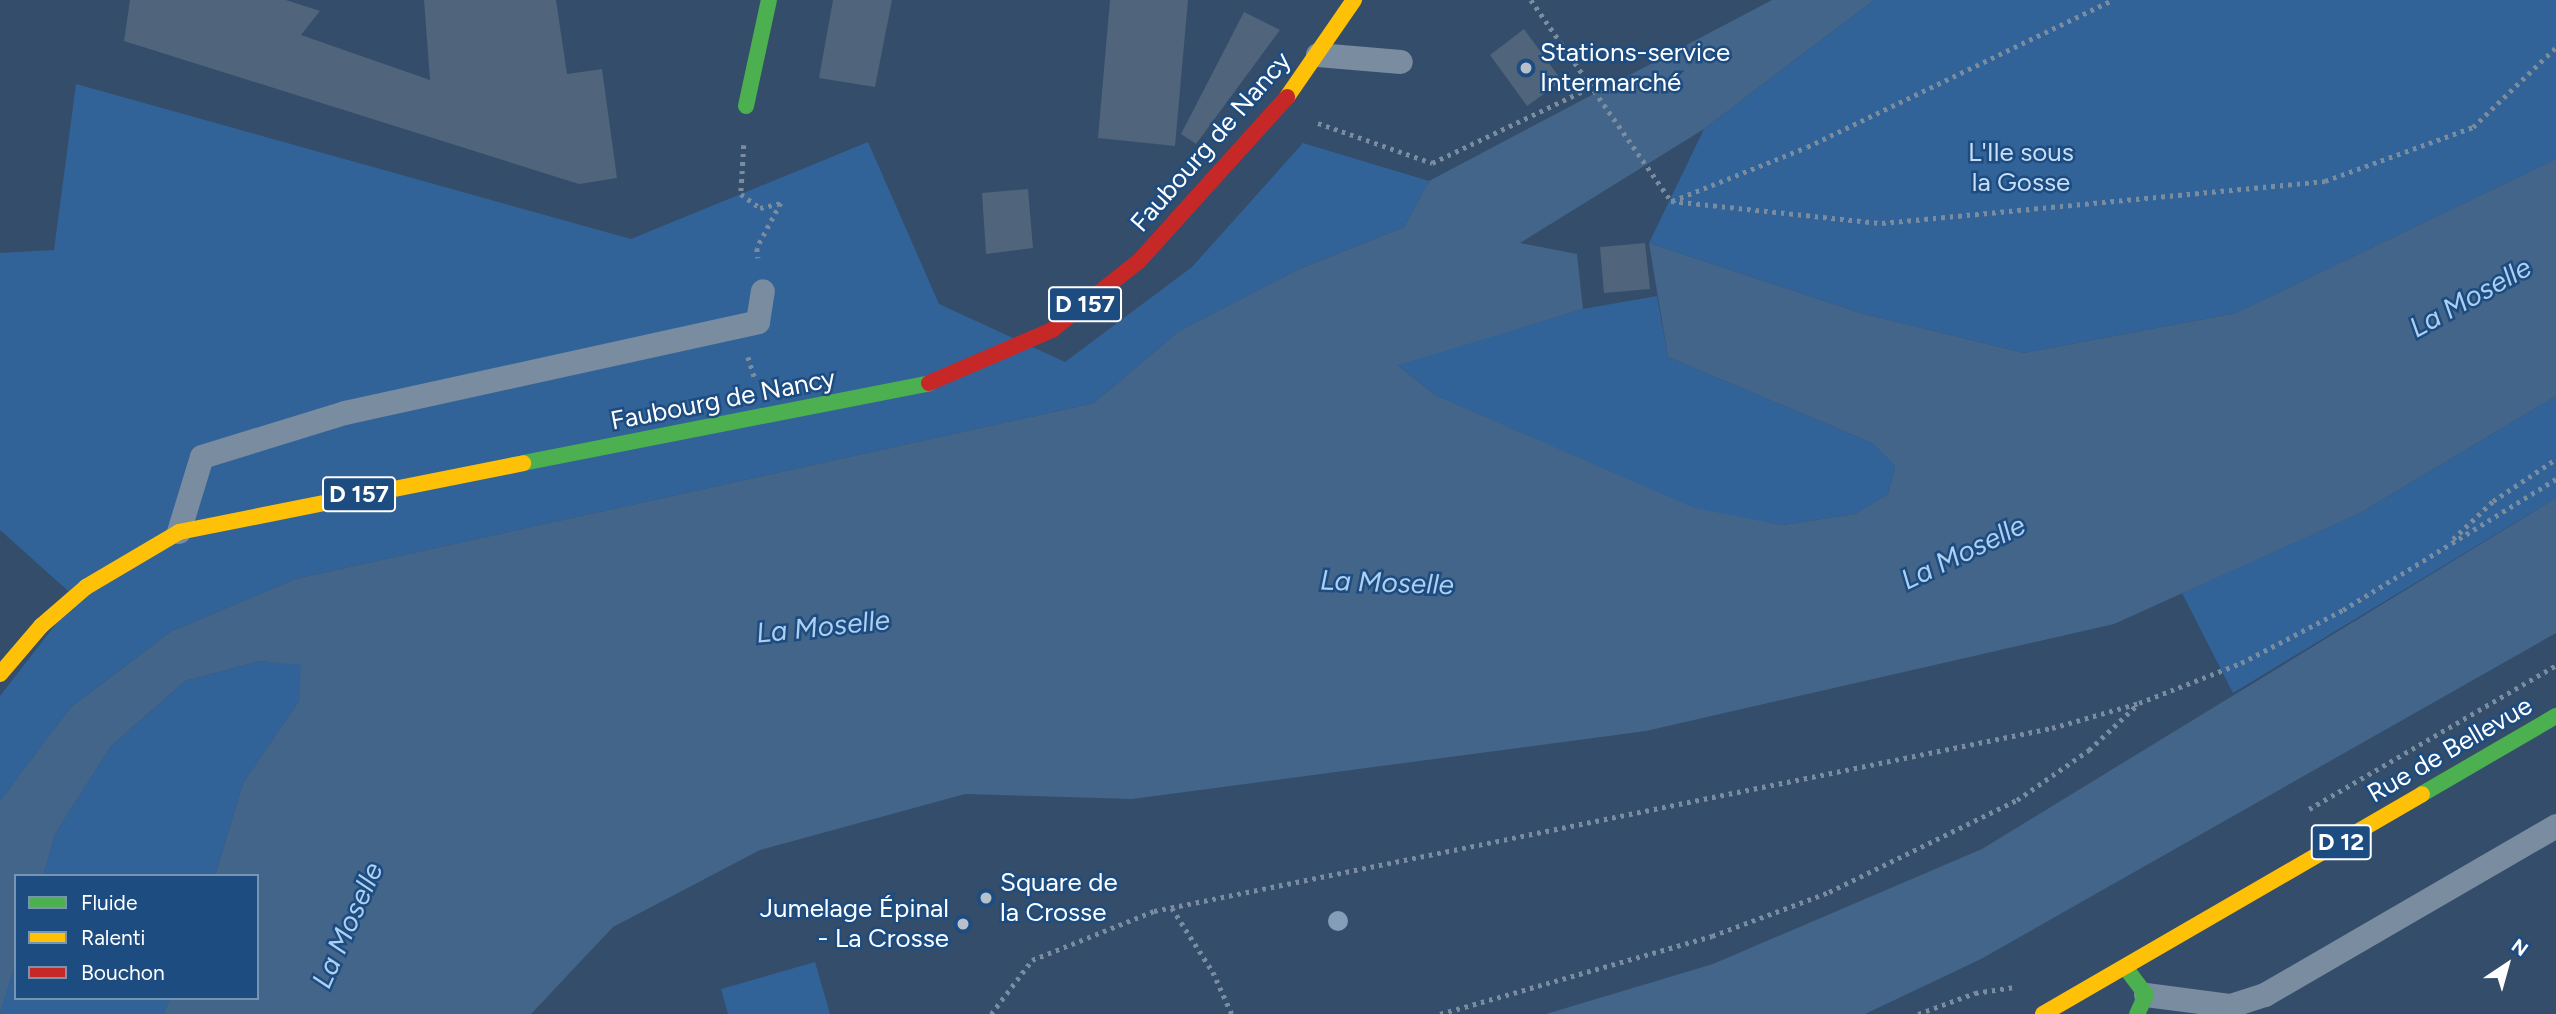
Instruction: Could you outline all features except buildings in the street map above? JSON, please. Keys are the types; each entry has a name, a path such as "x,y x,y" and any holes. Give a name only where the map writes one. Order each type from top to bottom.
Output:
{"main road":[{"path":"746,106 769,0"},
{"name":"Faubourg de Nancy","path":"0,674 41,626 86,587 180,532 239,516 914,389 1052,330 1139,261 1303,80 1354,0"},
{"name":"Rue de Bellevue","path":"2125,967 2556,716"},
{"path":"2125,967 2142,1004"},
{"name":"D 12","path":"2043,1014 2125,967"}],"lane":[{"path":"1318,55 1401,62"},
{"path":"180,532 202,457 345,413 758,322 762,291"},
{"path":"2142,1004 2240,1010 2556,826"}],"path":[{"path":"1531,0 1671,201 1882,222 2325,181 2473,127 2556,47"},
{"path":"1671,201 1807,147 2113,0"},
{"path":"1314,122 1432,163 1591,87"},
{"path":"746,106 741,194 760,208 781,203 757,248 762,291"},
{"path":"739,326 766,417"},
{"path":"2448,545 2493,500 2556,459"},
{"path":"991,1014 1032,960 1172,908 2052,728 2139,703 2252,657 2343,610 2556,479"},
{"path":"1440,1014 1712,936 1829,892 2017,800 2089,750 2139,703"},
{"path":"1172,908 1213,972 1232,1014"},
{"path":"1919,1014 1975,993 2026,985"}],"green space":[{"name":"L'Ile sous la Gosse","path":"1874,0 2556,0 2556,159 2236,313 2024,353 1860,313 1649,243 1704,129"},
{"path":"76,84 631,239 868,142 939,304 1065,362 1192,267 1303,143 1429,181 1404,227 1299,269 1179,331 1094,403 295,579 170,632 70,708 0,801 0,696 76,598 0,530 0,253 54,250"},
{"path":"1657,296 1668,357 1872,443 1895,466 1888,494 1855,514 1783,525 1694,509 1435,395 1397,364 1583,309"},
{"path":"2556,396 2556,498 2233,693 2182,593 2360,513"},
{"path":"260,661 302,664 299,701 243,783 216,874 44,874 55,834 111,746 185,681"},
{"path":"815,962 830,1014 728,1014 721,989"},
{"path":"14,969 14,1000 169,1000 164,1014 0,1014"}],"water":[{"name":"La Moselle","path":"1772,0 1874,0 1704,129 1520,243 1577,254 1583,309 1398,365 1435,395 1694,508 1783,525 1855,514 1888,494 1895,466 1872,443 1668,357 1649,243 1860,313 2024,353 2236,313 2556,159 2556,396 2360,513 2114,624 1646,731 1132,799 965,794 760,850 613,927 531,1014 164,1014 169,1000 259,1000 259,874 216,874 243,783 299,701 301,665 260,661 185,681 111,746 55,834 44,874 14,874 14,969 0,1014 0,801 70,708 170,632 295,579 1094,403 1179,331 1299,269 1404,227 1429,181"},
{"path":"2556,498 2556,633 1981,959 1865,1014 1546,1014 1713,964 1982,849"}],"traffic: fast":[{"path":"746,106 769,0"},
{"path":"523,463 929,383"},
{"path":"2422,794 2556,716"},
{"path":"2125,967 2146,995 2137,1014"}],"traffic: slow":[{"path":"1287,97 1354,0"},
{"path":"0,674 41,626 86,587 179,532 523,463"},
{"path":"2043,1014 2422,794"}],"traffic: jam":[{"path":"929,383 1052,330 1139,261 1287,97"}],"place":[{"name":"Stations-service Intermarché","path":"1526,68"},
{"name":"Square de la Crosse","path":"986,898"},
{"name":"Jumelage Épinal - La Crosse","path":"963,924"}]}
